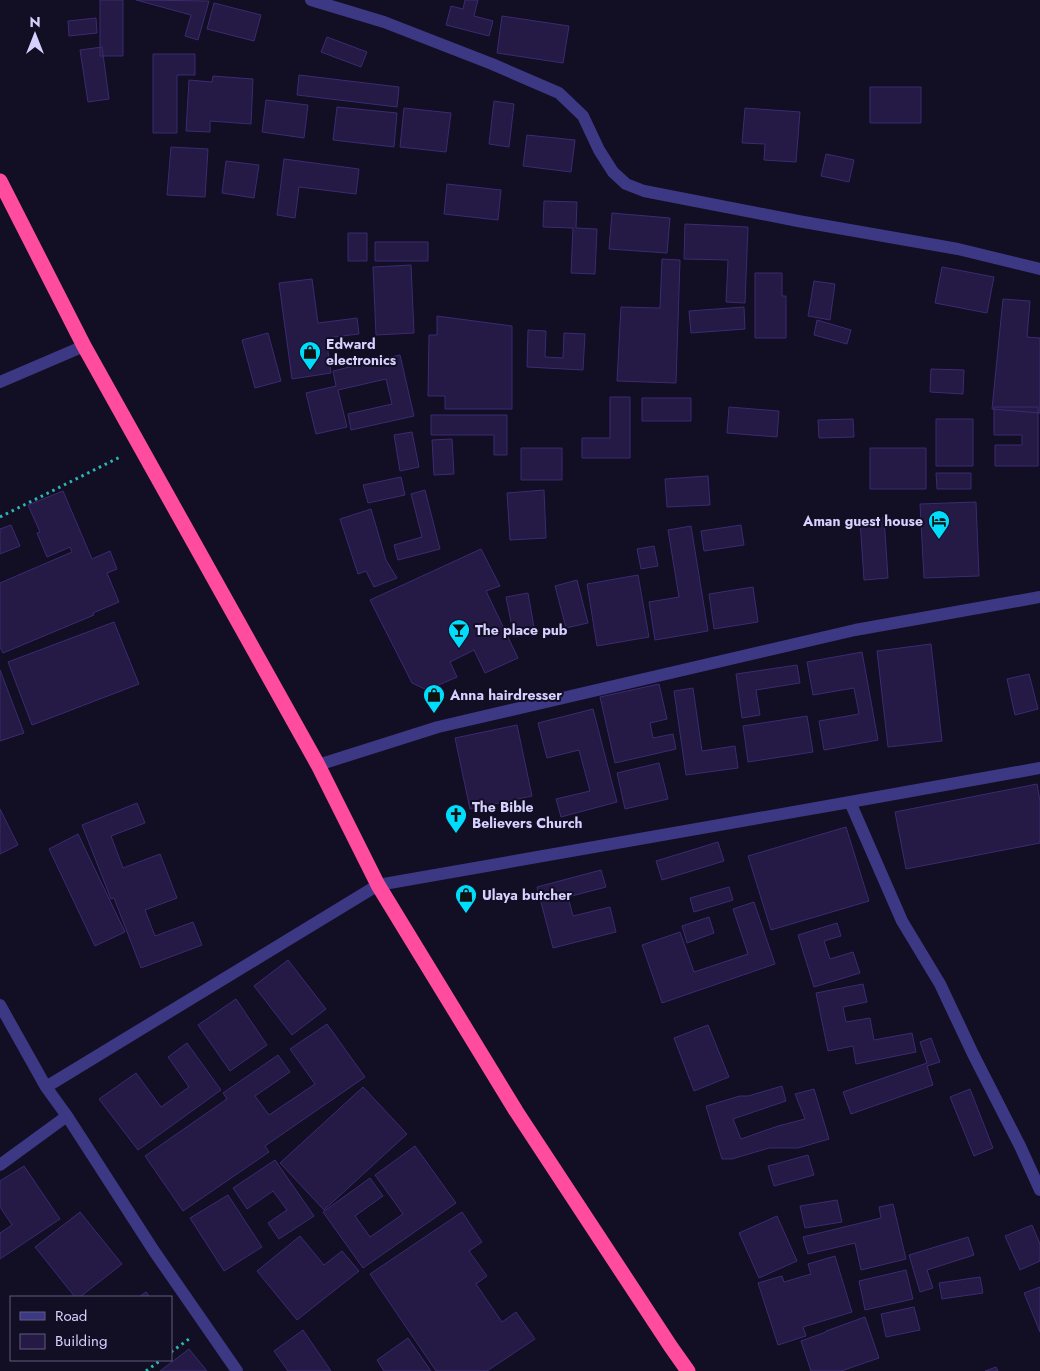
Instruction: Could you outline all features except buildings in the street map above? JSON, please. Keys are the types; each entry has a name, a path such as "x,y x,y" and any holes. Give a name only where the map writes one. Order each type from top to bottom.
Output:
{"highway":[{"path":"0,181 84,346 318,765 378,885 516,1110 688,1371"}],"street":[{"path":"311,0 384,22 492,64 559,93 583,116 599,150 613,172 626,184 644,191 798,221 958,249 1040,269"},
{"path":"0,382 84,346"},
{"path":"318,765 438,727 855,630 1040,596"},
{"path":"46,1087 378,885 1040,768"},
{"path":"850,802 902,921 940,984 1040,1190"},
{"path":"0,1005 46,1087 67,1116 154,1252 237,1371"},
{"path":"0,1165 67,1116"}],"path":[{"path":"0,517 140,447"},
{"path":"146,1371 160,1361"}],"place":[{"name":"Edward electronics","path":"310,371"},
{"name":"Aman guest house","path":"939,540"},
{"name":"The place pub","path":"459,649"},
{"name":"Anna hairdresser","path":"434,714"},
{"name":"The Bible Believers Church","path":"456,834"},
{"name":"Ulaya butcher","path":"466,914"}]}
